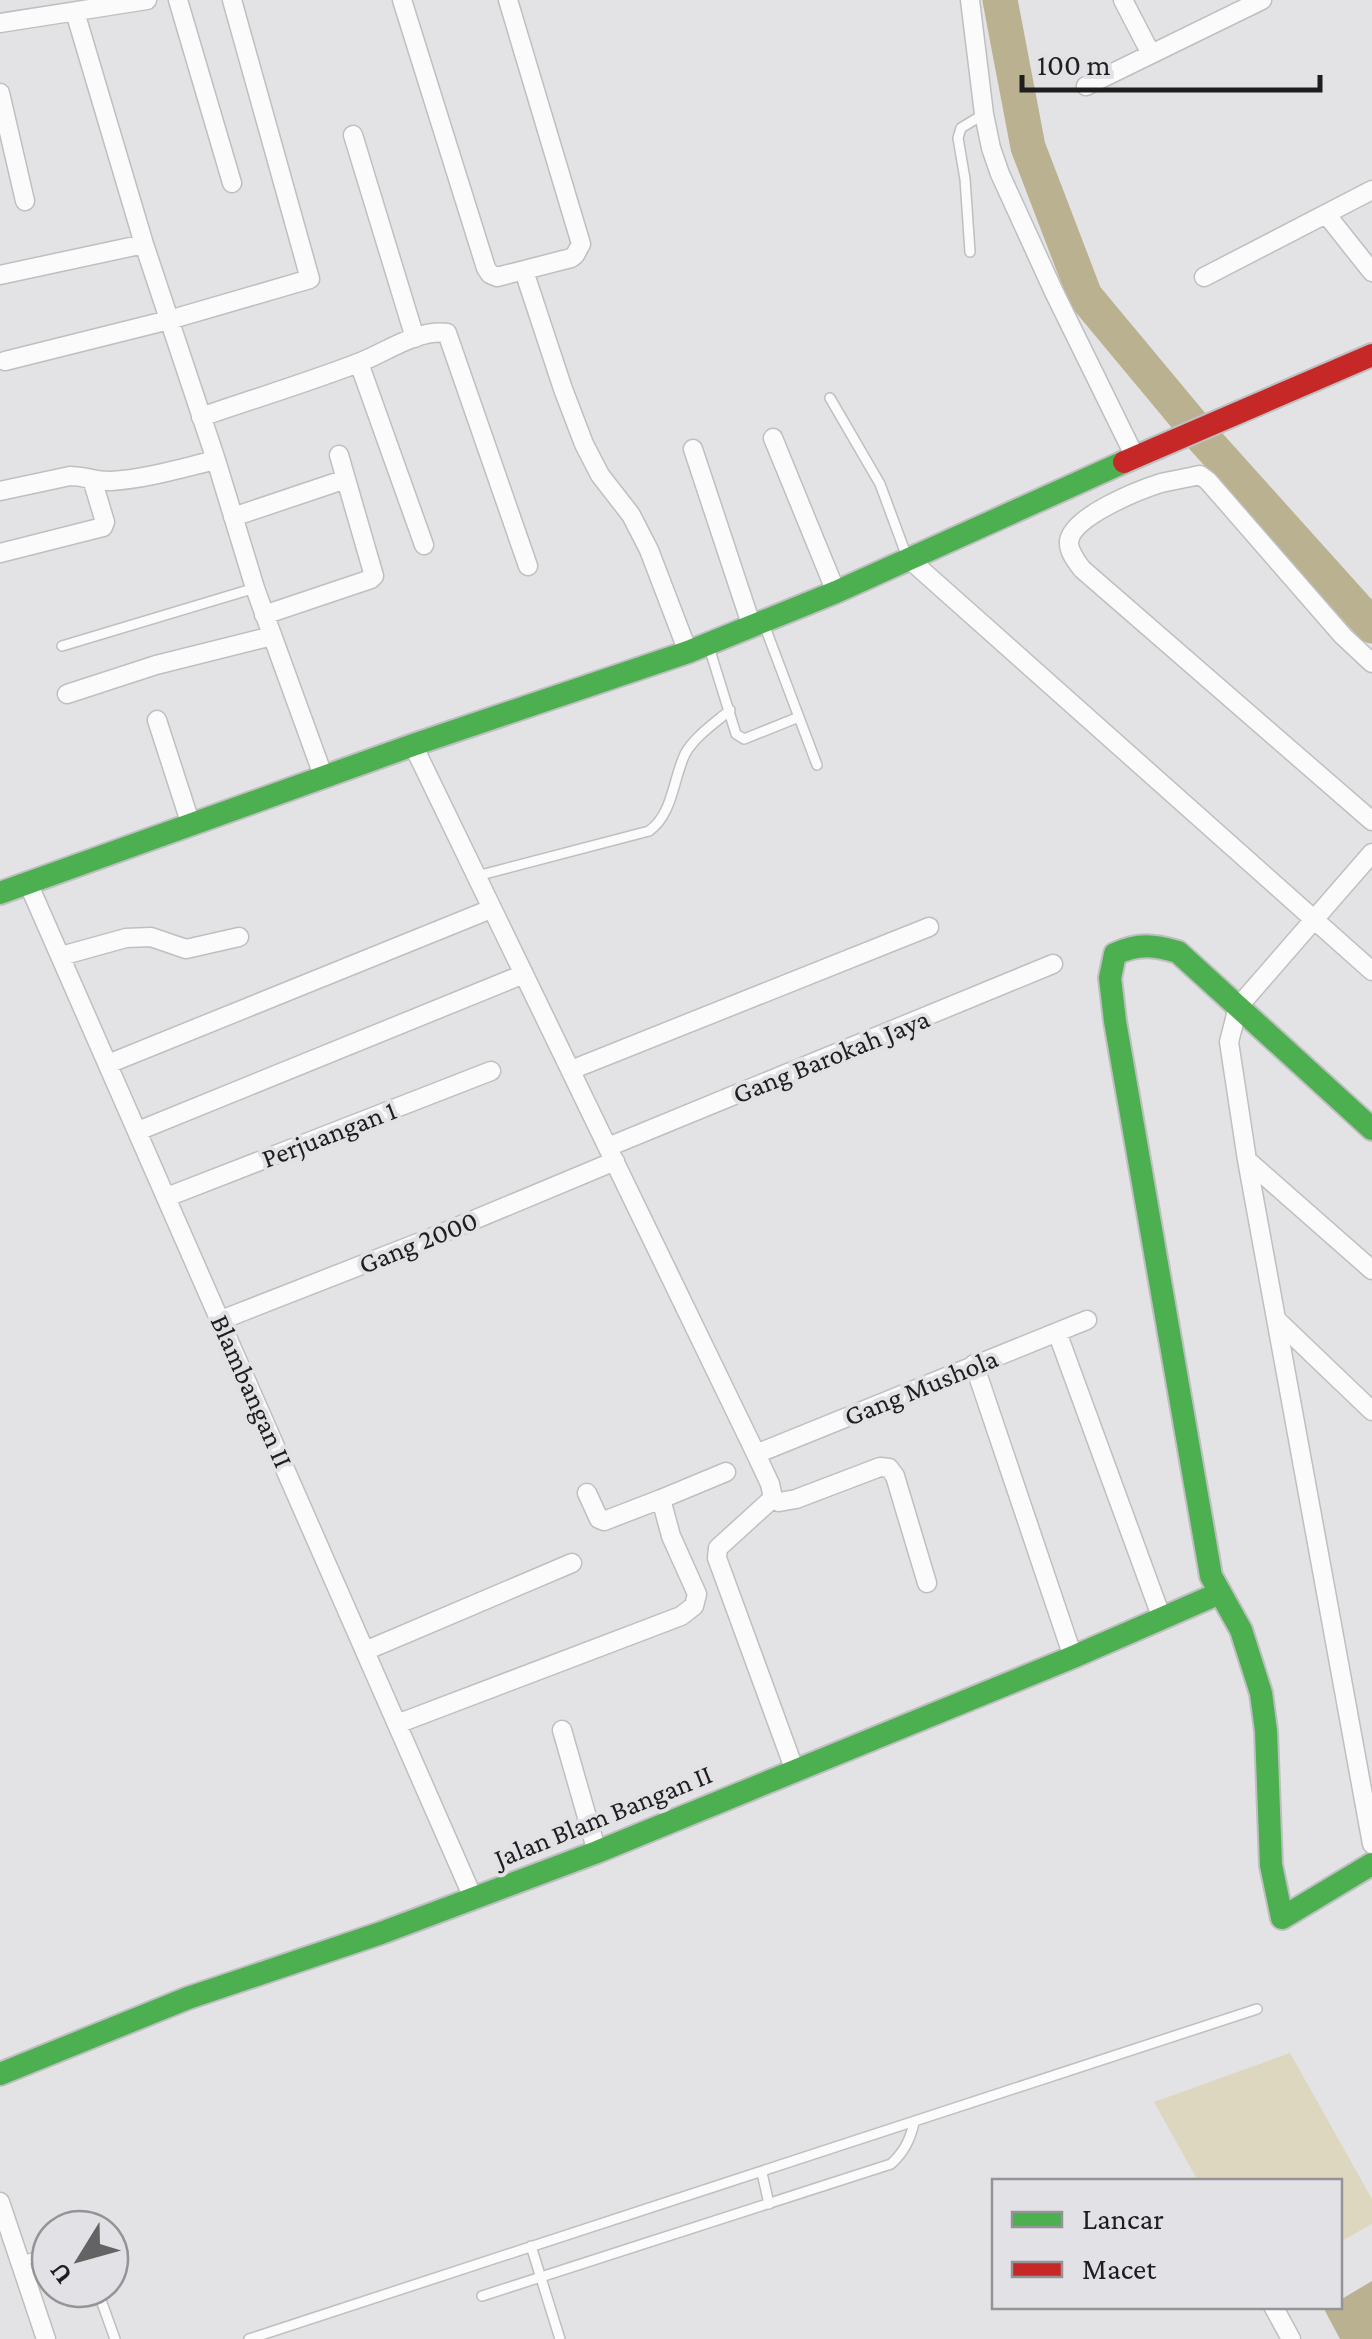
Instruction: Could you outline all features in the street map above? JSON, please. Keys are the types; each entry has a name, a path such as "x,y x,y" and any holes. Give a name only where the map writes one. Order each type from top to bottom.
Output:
{"street":[{"path":"0,23 148,0"},
{"path":"178,0 232,182"},
{"path":"4,360 169,320 310,279 232,0"},
{"path":"402,0 486,268 497,277 571,258 579,249 581,238 508,0"},
{"path":"970,0 991,148 1011,200 1136,457"},
{"path":"1123,0 1151,54"},
{"path":"1086,86 1262,0"},
{"path":"74,12 255,588 324,778"},
{"path":"0,93 25,201"},
{"path":"354,135 415,338"},
{"path":"1204,277 1372,190"},
{"path":"1326,214 1372,272"},
{"path":"0,276 144,244"},
{"path":"524,271 584,444 600,476 631,515 698,648"},
{"path":"201,417 359,362 415,338 442,332 450,336 528,566"},
{"path":"0,894 35,899 191,825 324,778 420,761 836,592 1215,421 1372,355"},
{"path":"359,362 424,545"},
{"path":"773,438 836,592"},
{"path":"693,449 758,625"},
{"path":"264,615 373,578 339,455"},
{"path":"0,491 70,476 103,482 132,479 216,460"},
{"path":"1372,663 1343,636 1200,475 1159,484 1111,504 1077,526 1071,536 1069,546 1082,569 1372,821"},
{"path":"233,517 346,478"},
{"path":"0,553 102,528 104,522 92,479"},
{"path":"908,558 1372,971"},
{"path":"67,694 172,661 272,636"},
{"path":"158,720 191,825"},
{"path":"420,761 756,1454 773,1498 778,1502 796,1499 880,1467 889,1468 895,1476 927,1583"},
{"path":"1372,853 1238,1008 1229,1042 1372,1844"},
{"name":"Blambangan II","path":"35,899 474,1900"},
{"path":"108,1064 492,909"},
{"path":"571,1070 929,927"},
{"path":"60,956 126,938 151,937 186,949 240,936"},
{"path":"1372,1129 1178,952 1133,944 1115,954 1110,979 1118,1040 1211,1576 1211,1596 1232,1610 1262,1703 1274,1894 1282,1918 1372,1864"},
{"name":"Gang Barokah Jaya","path":"612,1154 1053,964"},
{"path":"138,1131 524,974"},
{"name":"Perjuangan 1","path":"166,1198 491,1071"},
{"name":"Gang 2000","path":"221,1320 428,1239 612,1154"},
{"path":"1247,1160 1372,1270"},
{"name":"Gang Mushola","path":"756,1454 1087,1320"},
{"path":"1278,1321 1372,1411"},
{"path":"1058,1332 1162,1616"},
{"path":"974,1364 1072,1657"},
{"path":"586,1493 599,1519 604,1521 726,1472"},
{"path":"773,1498 718,1548 717,1558 795,1772"},
{"path":"397,1724 681,1616 694,1606 697,1594 671,1536 661,1499"},
{"path":"365,1652 572,1562"},
{"name":"Jalan Blam Bangan II","path":"0,2074 188,1998 474,1900 598,1852 1211,1596"},
{"path":"562,1730 598,1852"},
{"path":"0,2202 46,2339"},
{"path":"1275,2309 1291,2339"}],"lane":[{"path":"970,252 958,138 960,128 984,114"},
{"path":"830,398 880,484 908,558"},
{"path":"62,646 255,588"},
{"path":"758,625 818,765"},
{"path":"698,648 730,710 736,734 744,739 798,717"},
{"path":"475,877 649,831 663,818 692,744 730,710"},
{"path":"249,2339 1257,2010"},
{"path":"482,2296 891,2164 911,2138 914,2122"},
{"path":"762,2173 770,2204"},
{"path":"531,2246 560,2339"},
{"path":"20,2261 30,2259"},
{"path":"104,2309 115,2339"}],"shaded area":[{"path":"1290,2053 1372,2199 1372,2224 1342,2241 1342,2179 1197,2179 1154,2102"},
{"path":"1372,2281 1372,2339 1340,2339 1324,2309 1342,2309 1342,2299"}],"waterway":[{"path":"1000,0 1028,147 1085,296 1204,439 1372,626"}],"traffic: fast":[{"path":"0,893 413,745 688,652 836,592 1124,462"},
{"path":"1372,1129 1178,952 1146,946 1115,954 1110,978 1115,1021 1211,1576 1241,1630 1261,1693 1271,1865 1282,1918 1372,1864"},
{"path":"0,2074 188,1998 381,1933 597,1852 1220,1593"}],"traffic: jam":[{"path":"1124,462 1372,355"}]}
